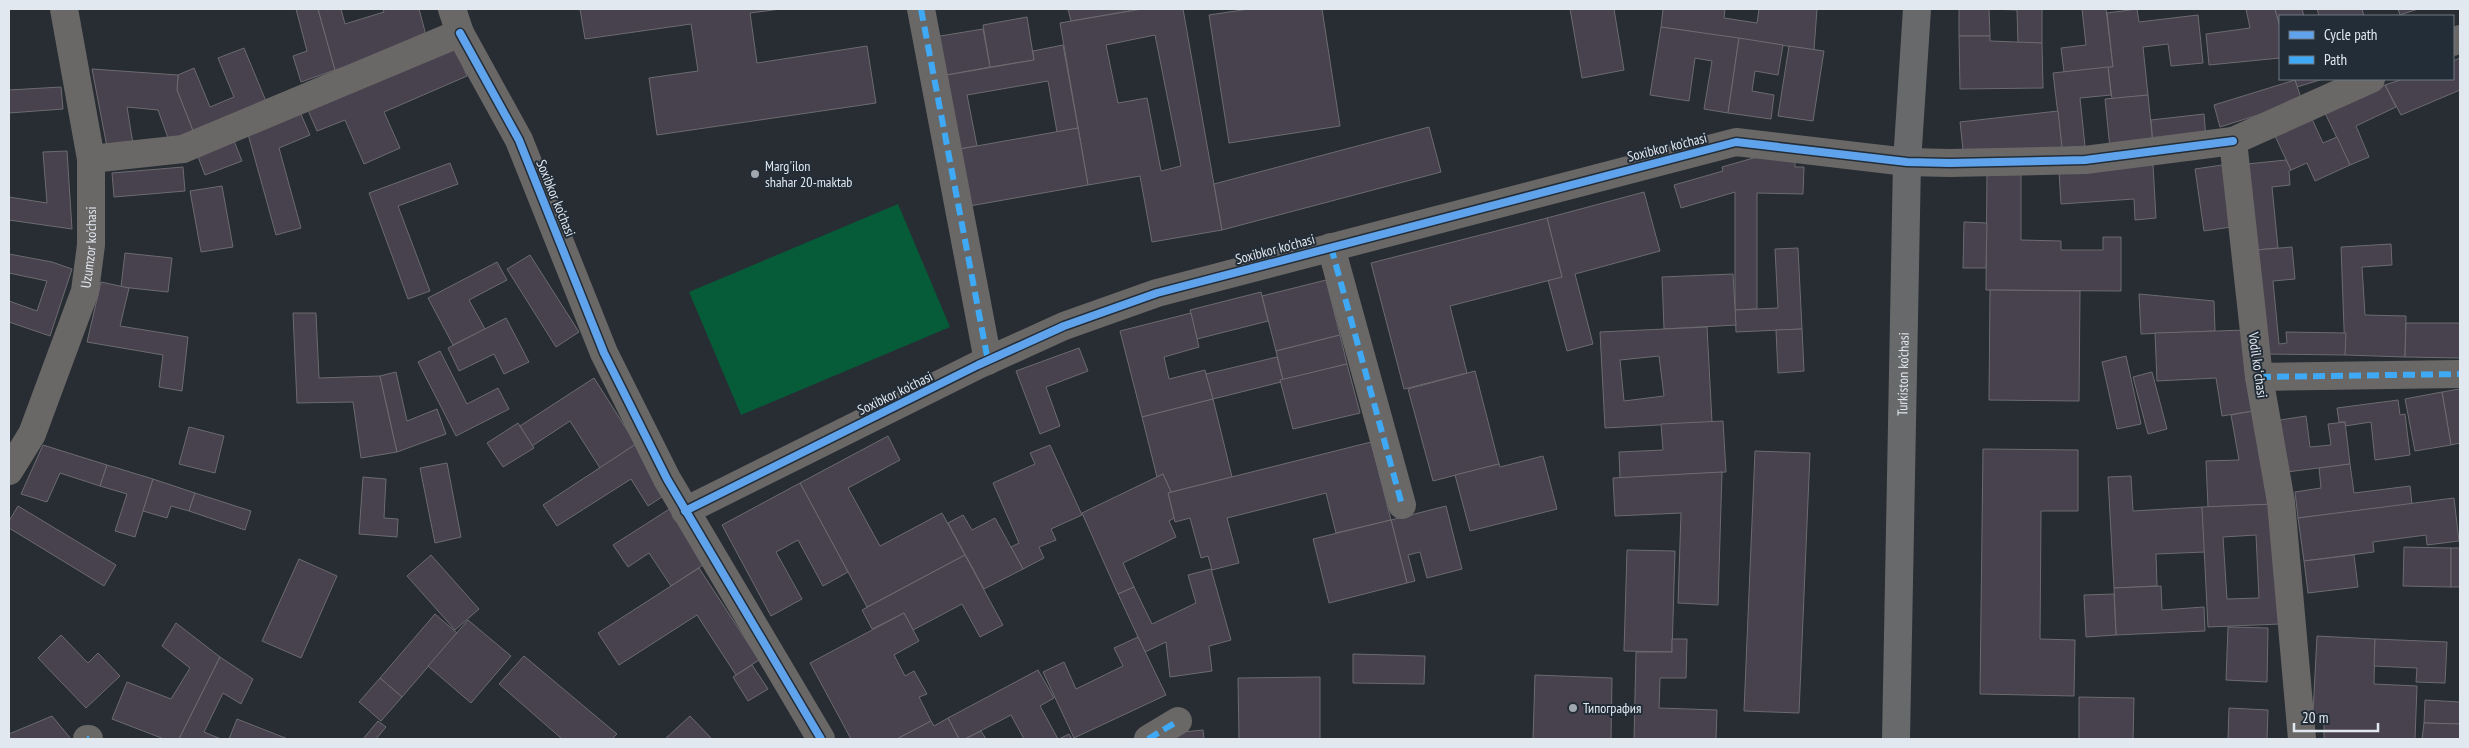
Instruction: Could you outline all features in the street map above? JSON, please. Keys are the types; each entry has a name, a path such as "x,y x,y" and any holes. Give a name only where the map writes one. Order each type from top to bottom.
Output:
{"main road":[{"name":"Turkiston ko’chasi","path":"1896,739 1907,162 1916,9"}],"street":[{"name":"Uzumzor ko'chasi","path":"9,470 32,434 85,291 90,245 91,158 64,9"},
{"path":"921,9 988,361"},
{"name":"Soxibkor ko'chasi","path":"91,158 183,149 456,21 519,140 604,353 685,511 820,739"},
{"path":"2233,141 2369,80"},
{"name":"Soxibkor ko'chasi","path":"685,511 988,361 1064,326 1157,293 1736,142 1907,162 2085,160 2233,141"},
{"name":"Vodil koʻchasi","path":"2233,141 2259,376 2281,502 2302,739"},
{"path":"1330,247 1402,505"},
{"path":"2259,376 2460,374"},
{"path":"1148,739 1178,721"}],"green space":[{"path":"898,204 950,327 741,415 689,292"}],"building":[{"path":"296,9 318,9 335,70 301,82 293,56 307,51"},
{"path":"318,9 341,9 345,24 384,12 383,9 419,9 427,39 335,70"},
{"path":"580,9 781,9 750,13 757,63 867,46 876,103 657,135 649,78 698,71 691,24 585,39"},
{"path":"1068,9 1129,9 1130,11 1071,21"},
{"path":"1142,9 1183,9 1222,230 1152,242 1140,176 1088,185 1060,23","holes":["1155,35 1181,166 1161,171 1147,98 1118,103 1106,45"]},
{"path":"1249,9 1322,9 1340,126 1229,143 1209,15"},
{"path":"1570,9 1614,9 1624,70 1582,78"},
{"path":"1663,9 1725,9 1724,18 1757,23 1759,9 1817,9 1814,50 1661,27"},
{"path":"1959,9 1989,9 1990,36 1959,36"},
{"path":"1989,9 2042,9 2042,43 2018,44 2017,10"},
{"path":"2082,9 2106,9 2113,67 2064,72 2061,48 2086,45"},
{"path":"2137,9 2139,22 2198,15 2203,63 2171,66 2168,44 2143,47 2148,95 2112,99 2108,67 2113,67 2107,13"},
{"path":"2246,9 2275,9 2279,23 2279,58 2209,65 2206,34 2250,28"},
{"path":"2275,9 2302,9 2304,15 2279,15 2279,23"},
{"path":"2317,9 2362,9 2364,15 2319,15"},
{"path":"2398,9 2418,9 2400,15"},
{"path":"1027,17 1034,60 990,67 983,25"},
{"path":"1661,27 1739,38 1728,113 1704,109 1712,61 1695,58 1689,101 1650,95"},
{"path":"983,29 990,67 941,76 934,37"},
{"path":"1959,36 1990,36 1990,41 2042,43 2043,88 1960,89"},
{"path":"1739,38 1783,45 1778,75 1755,71 1752,91 1774,95 1771,119 1728,113"},
{"path":"454,45 467,76 384,112 400,148 364,164 345,120 317,131 307,108"},
{"path":"1063,45 1078,128 1057,132 1048,81 967,95 977,146 954,150 941,76 1034,60 1033,51"},
{"path":"1789,46 1824,51 1813,121 1778,116"},
{"path":"244,48 268,106 195,136 177,90 178,75 194,68 210,107 234,97 218,58"},
{"path":"2460,58 2460,90 2401,115 2385,85 2400,80 2454,80 2454,61"},
{"path":"2108,67 2111,95 2080,98 2085,146 2062,148 2053,73"},
{"path":"92,69 178,75 177,90 195,136 171,146 158,110 127,107 133,144 107,147"},
{"path":"2295,80 2320,80 2297,87"},
{"path":"2295,80 2302,101 2220,127 2214,105"},
{"path":"2385,85 2396,107 2356,126 2369,157 2350,165 2325,113"},
{"path":"61,87 63,109 9,113 9,90"},
{"path":"2148,95 2153,144 2110,148 2105,99"},
{"path":"2058,111 2062,148 1964,159 1960,122"},
{"path":"300,112 310,135 279,148 301,228 276,235 248,134"},
{"path":"2204,114 2206,138 2153,144 2151,120"},
{"path":"2312,119 2323,143 2337,137 2350,165 2315,181 2307,163 2291,170 2275,136"},
{"path":"1429,127 1441,172 1222,230 1214,184"},
{"path":"1078,128 1088,185 964,207 954,150"},
{"path":"234,141 242,161 205,175 197,154"},
{"path":"67,151 72,229 9,220 9,197 47,203 43,152"},
{"path":"1795,151 1795,167 1804,167 1803,194 1757,193 1757,309 1735,310 1735,192 1681,208 1674,185 1723,171 1722,167 1757,157"},
{"path":"2286,160 2291,170 2289,171 2290,185 2272,187 2278,248 2256,250 2247,164"},
{"path":"450,163 458,184 398,206 430,291 408,299 369,193"},
{"path":"2153,165 2156,218 2135,220 2134,199 2061,204 2059,171"},
{"path":"2222,165 2231,227 2204,231 2195,169"},
{"path":"183,167 185,191 114,197 112,173"},
{"path":"1987,170 2021,171 2021,240 2061,241 2061,250 2103,250 2103,237 2121,237 2121,291 1986,290"},
{"path":"222,186 233,247 201,252 190,191"},
{"path":"1644,192 1660,251 1575,274 1593,344 1567,351 1548,280 1562,277 1547,218"},
{"path":"1547,218 1562,277 1450,306 1467,373 1404,389 1371,263"},
{"path":"1964,222 1987,223 1986,268 1963,268"},
{"path":"2391,244 2392,265 2362,267 2365,315 2406,316 2405,357 2345,355 2341,247"},
{"path":"2292,247 2295,279 2273,281 2279,344 2287,343 2286,332 2346,333 2345,355 2266,354 2256,250"},
{"path":"1798,248 1802,329 1736,332 1735,310 1778,308 1775,249"},
{"path":"125,253 172,258 168,292 121,287"},
{"path":"9,254 52,262 72,269 50,336 9,322 9,301 37,311 47,281 9,273"},
{"path":"530,255 579,332 556,347 507,269"},
{"path":"497,262 507,280 469,300 485,329 453,345 428,298"},
{"path":"1733,274 1736,325 1664,329 1662,277"},
{"path":"1326,280 1340,335 1276,351 1262,296"},
{"path":"101,282 129,288 120,326 188,337 182,391 159,387 163,355 87,342"},
{"path":"1990,290 2080,291 2079,401 1989,400"},
{"path":"1261,292 1268,321 1197,339 1190,310"},
{"path":"2139,294 2214,301 2215,331 2141,334"},
{"path":"293,313 316,313 319,378 380,376 397,452 361,458 353,402 297,403"},
{"path":"1191,313 1199,347 1164,357 1169,379 1205,370 1213,399 1142,417 1120,331"},
{"path":"506,318 529,362 504,374 494,354 459,371 448,348"},
{"path":"2406,323 2460,323 2460,358 2405,357"},
{"path":"1707,327 1712,422 1605,428 1600,332","holes":["1659,356 1664,396 1624,401 1620,360"]},
{"path":"1802,329 1804,371 1778,373 1776,330"},
{"path":"2247,330 2259,410 2222,416 2216,378 2157,381 2155,333"},
{"path":"1340,335 1347,364 1283,380 1276,351"},
{"path":"1079,348 1088,371 1046,387 1060,426 1040,434 1016,371"},
{"path":"440,351 467,404 498,388 509,409 456,436 418,362"},
{"path":"2126,356 2141,424 2117,429 2102,362"},
{"path":"1277,357 1283,380 1281,382 1213,399 1206,374"},
{"path":"1347,364 1360,413 1293,429 1280,380"},
{"path":"1475,371 1499,464 1433,481 1408,389"},
{"path":"396,372 407,421 437,409 446,434 397,452 380,376"},
{"path":"2152,372 2167,429 2148,434 2133,377"},
{"path":"594,378 636,444 600,468 570,421 532,446 520,426"},
{"path":"2460,389 2460,443 2451,445 2442,392"},
{"path":"2442,392 2451,445 2415,451 2405,399"},
{"path":"1213,399 1232,477 1171,492 1163,474 1157,477 1142,417"},
{"path":"2398,400 2400,415 2405,414 2410,455 2375,460 2371,422 2345,426 2345,422 2339,422 2337,408"},
{"path":"2259,410 2274,504 2208,507 2206,461 2239,460 2231,415"},
{"path":"2306,416 2310,447 2331,445 2328,424 2345,422 2350,464 2287,472 2280,420"},
{"path":"1723,421 1726,472 1620,478 1619,452 1663,450 1661,424"},
{"path":"518,423 534,448 503,467 487,443"},
{"path":"189,427 224,436 215,473 179,464"},
{"path":"888,436 900,460 848,488 880,546 942,513 965,555 867,607 800,483"},
{"path":"1371,442 1391,520 1336,533 1326,493 1227,518 1239,563 1212,570 1208,556 1201,558 1190,518 1175,522 1168,493"},
{"path":"636,444 668,493 648,506 631,479 557,526 543,505"},
{"path":"43,445 107,465 100,486 60,473 47,502 21,494"},
{"path":"1050,445 1082,515 1051,529 1056,540 1039,547 1044,558 1023,569 1011,547 1019,543 993,483 1035,464 1030,453"},
{"path":"1983,449 2078,450 2078,511 2041,511 2040,639 2075,640 2074,696 1980,694"},
{"path":"1755,451 1810,453 1799,713 1744,711"},
{"path":"1543,456 1557,509 1470,531 1455,475 1499,464 1500,467"},
{"path":"447,463 461,537 435,543 420,468"},
{"path":"2350,464 2354,493 2410,486 2412,504 2298,518 2295,492 2321,488 2319,468"},
{"path":"107,465 153,479 135,537 115,531 127,494 100,486"},
{"path":"1722,472 1718,605 1678,603 1681,513 1615,516 1613,478"},
{"path":"1163,474 1171,492 1168,493 1174,518 1169,521 1176,537 1123,563 1134,587 1118,594 1082,513"},
{"path":"2131,476 2133,511 2202,507 2205,552 2156,554 2157,586 2114,588 2108,477"},
{"path":"363,477 386,479 384,518 398,519 397,537 359,534"},
{"path":"153,479 195,493 189,511 171,506 167,518 143,511"},
{"path":"800,483 848,572 823,586 798,540 776,552 802,599 771,616 722,525"},
{"path":"195,493 251,511 245,530 189,511"},
{"path":"2454,498 2459,541 2427,545 2426,535 2373,542 2374,552 2304,561 2298,518"},
{"path":"2274,504 2280,624 2208,627 2202,507","holes":["2256,535 2259,598 2227,599 2223,537"]},
{"path":"18,506 116,565 104,586 9,528 9,521"},
{"path":"1446,506 1462,569 1427,578 1420,552 1408,555 1415,581 1407,583 1391,520"},
{"path":"671,508 706,563 671,586 649,553 628,567 613,545"},
{"path":"963,515 972,530 995,518 1023,569 984,589 948,523"},
{"path":"1391,520 1407,583 1329,603 1313,539"},
{"path":"2404,547 2451,548 2451,587 2403,586"},
{"path":"2451,548 2460,548 2460,587 2451,587"},
{"path":"1627,550 1675,551 1672,652 1624,651"},
{"path":"431,555 479,609 455,630 407,576"},
{"path":"965,555 1003,625 980,637 962,604 913,630 904,613 872,629 862,610"},
{"path":"2354,555 2358,587 2308,593 2304,561"},
{"path":"299,559 337,576 301,658 262,641"},
{"path":"699,568 759,660 736,675 697,615 619,665 598,633"},
{"path":"1211,569 1231,640 1209,646 1212,671 1170,677 1166,642 1145,652 1118,594 1134,587 1152,624 1196,603 1188,575"},
{"path":"2161,586 2162,610 2204,607 2205,631 2116,635 2114,588"},
{"path":"2114,594 2116,635 2086,637 2084,595"},
{"path":"904,613 919,641 894,655 905,676 914,671 927,694 919,697 931,721 897,739 851,739 810,663"},
{"path":"435,614 457,633 402,697 380,678"},
{"path":"468,620 511,656 471,703 428,666"},
{"path":"176,623 220,657 179,739 164,739 112,719 127,682 171,699 190,668 162,646"},
{"path":"2228,627 2268,628 2267,682 2226,680"},
{"path":"61,635 88,663 98,653 120,676 86,708 38,658"},
{"path":"2317,636 2375,639 2374,684 2417,686 2415,739 2324,739 2324,714 2313,713"},
{"path":"1138,637 1166,695 1074,738 1043,672 1064,662 1076,689 1123,666 1114,648"},
{"path":"1672,639 1687,639 1686,678 1660,678 1659,708 1717,710 1716,739 1634,739 1636,652 1672,652"},
{"path":"2375,639 2447,642 2445,683 2416,682 2417,668 2374,666"},
{"path":"1353,654 1425,656 1424,684 1353,683"},
{"path":"524,656 617,734 612,739 562,739 499,684"},
{"path":"220,657 253,679 241,704 223,693 204,732 221,739 179,739"},
{"path":"752,665 768,689 748,701 733,677"},
{"path":"1038,670 1054,698 1040,706 1058,739 1024,739 1011,715 965,739 959,739 948,718"},
{"name":"Типография","path":"1535,675 1612,678 1611,739 1533,739"},
{"path":"1320,677 1320,739 1239,739 1238,678"},
{"path":"380,678 402,697 381,721 359,702"},
{"path":"2079,697 2134,698 2133,739 2079,739"},
{"path":"2425,700 2460,702 2460,724 2424,723"},
{"path":"2229,708 2268,710 2267,739 2228,739"},
{"path":"52,716 71,739 9,739 9,734"},
{"path":"690,716 712,739 665,739"},
{"path":"948,718 959,739 897,739 931,721 934,726"},
{"path":"237,719 288,739 229,739"},
{"path":"378,721 386,727 376,739 363,739"},
{"path":"2424,723 2460,724 2460,739 2422,739"},
{"path":"1203,730 1204,739 1173,739 1173,733"},
{"path":"981,731 986,739 965,739"},
{"path":"1069,734 1072,739 1059,739"}],"marked path":[{"path":"921,9 988,361"},
{"path":"1331,247 1402,505"},
{"path":"2259,377 2460,374"},
{"path":"1148,739 1178,721"}],"cycle path":[{"path":"460,33 519,140 604,353 667,479 821,739"},
{"path":"685,511 978,365 1064,326 1157,293 1736,142 1907,162 1950,163 2085,160 2233,141"}],"place":[{"name":"Marg'ilon shahar 20-maktab","path":"755,174"},
{"name":"Типография","path":"1573,708"}]}
